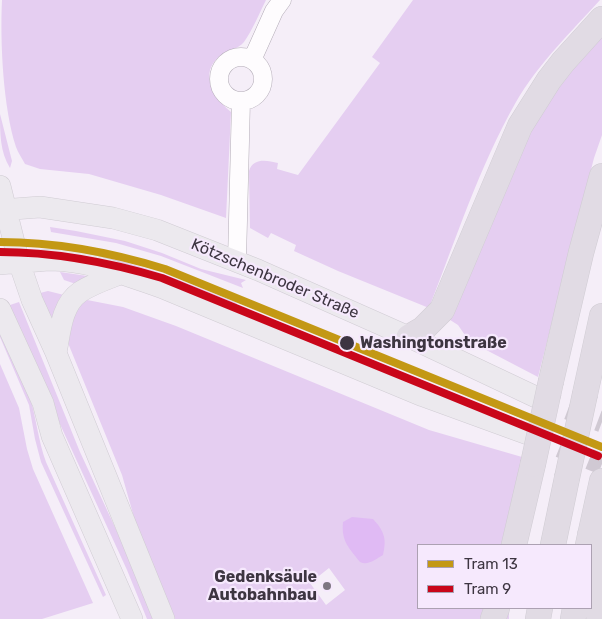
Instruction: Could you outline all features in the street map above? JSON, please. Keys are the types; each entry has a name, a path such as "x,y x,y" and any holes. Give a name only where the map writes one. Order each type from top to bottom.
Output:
{"highway":[{"path":"409,337 422,329 442,310 507,154 520,126 536,99 563,62 602,19"},
{"path":"514,544 533,464 544,389 602,176"},
{"path":"553,544 602,316"},
{"path":"589,540 601,486"},
{"path":"592,564 599,619"}],"main road":[{"path":"0,186 10,263 32,300 56,353 164,619"},
{"name":"Kötzschenbroder Straße","path":"2,210 40,207 113,218 157,230 237,260 409,337 544,389"},
{"path":"10,263 52,260 89,265 163,288 432,400 530,435"},
{"path":"56,353 63,315 72,299 80,292 120,274"},
{"path":"0,309 42,403 52,436 132,619"}],"street":[{"path":"252,60 274,11 282,0"},
{"path":"246,58 252,60 263,74 262,87 253,98 240,101 234,100 220,86 220,74 227,62 233,59 246,58"},
{"path":"237,260 240,101"}],"shaded area":[{"path":"2,0 266,0 244,42 220,56 213,63 210,70 209,77 214,93 231,112 226,218 161,195 89,174 40,169 25,164 16,147 5,94 2,54"},
{"path":"413,0 600,0 545,61 516,102 479,178 429,308 294,251 296,245 271,233 268,238 250,228 249,171 251,167 257,162 269,161 278,163 277,169 298,175 380,63 372,57"},
{"path":"602,31 602,135 594,158 538,377 469,341 458,325 447,318 540,108"},
{"path":"0,114 12,161 10,168 2,149"},
{"path":"50,227 125,241 162,253 201,269 246,280 241,283 243,288 161,256 116,243 51,232"},
{"path":"55,249 122,261 171,277 237,303 234,308 57,255"},
{"path":"60,272 94,277 79,285 64,280"},
{"path":"48,291 68,296 55,331 40,293"},
{"path":"82,299 123,307 176,326 429,430 522,457 507,544 417,544 417,609 509,609 509,619 172,619 141,542 122,475 68,343 68,328","holes":["329,568 345,590 326,605 310,583"]},
{"path":"19,302 80,452 134,568 155,619 147,619 127,570 19,335 7,306"},
{"path":"0,327 26,385 46,462 106,595 103,597 41,462 29,405 0,337"},
{"path":"0,364 19,408 33,469 93,603 42,619 0,619"},
{"path":"352,517 373,519 382,531 385,544 383,555 369,563 360,562 352,553 343,534 343,522"}],"tunnel":[{"path":"538,398 602,422"},
{"path":"530,435 602,464"}],"tram line":[{"name":"13","path":"0,242 21,242 83,249 165,269 602,447"},
{"name":"9","path":"0,252 21,252 82,259 162,278 598,456"}],"place":[{"name":"Washingtonstraße","path":"347,343"},
{"name":"Gedenksäule Autobahnbau","path":"327,586"}]}
